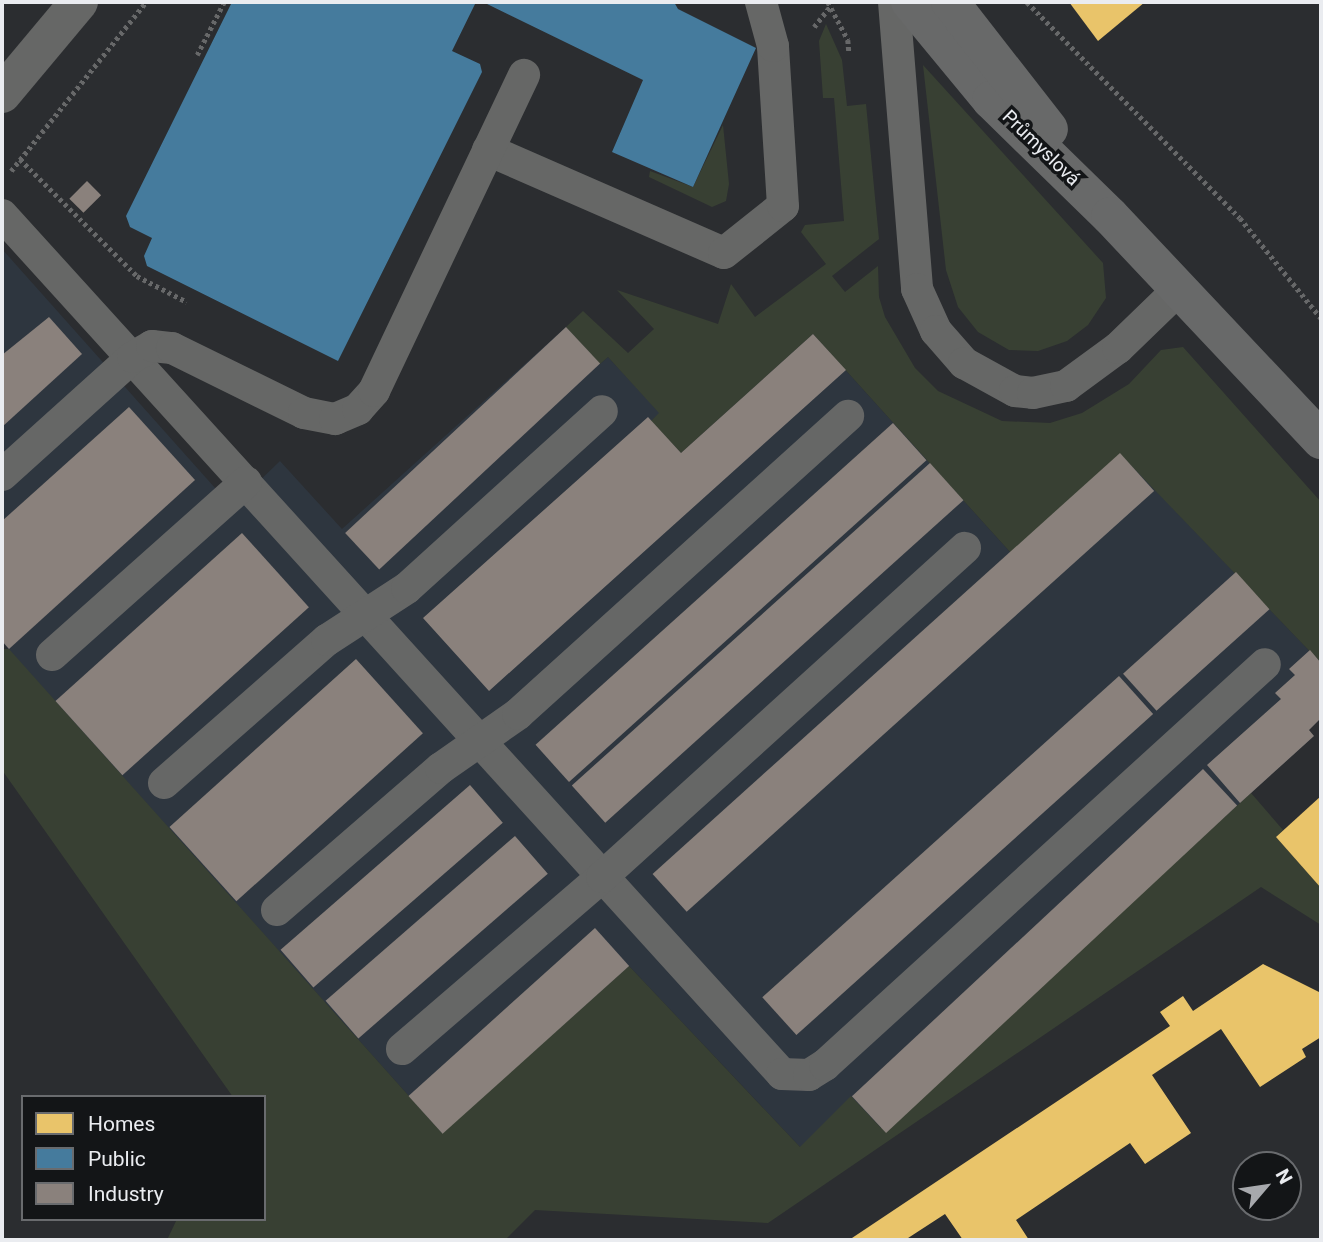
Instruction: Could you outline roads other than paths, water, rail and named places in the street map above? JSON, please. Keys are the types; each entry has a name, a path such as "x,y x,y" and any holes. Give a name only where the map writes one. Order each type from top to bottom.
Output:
{"main road":[{"name":"Průmyslová","path":"910,2 991,100 1180,288 1321,440"},
{"name":"Průmyslová","path":"950,2 1084,174 1180,288"}],"street":[{"path":"2,94 79,2"}],"lane":[{"path":"488,150 724,253 783,206 773,46 761,2"},
{"path":"894,2 918,289 936,331 964,363 997,385 1015,391 1033,393 1066,386 1118,348 1180,288"},
{"path":"2,475 133,357 152,346 172,348 304,413 324,419 346,416 374,391 524,75"},
{"path":"2,215 782,1074 809,1076 1265,664"},
{"path":"164,783 327,640 407,588 602,411"},
{"path":"277,910 441,768 518,714 848,416"},
{"path":"52,655 246,482"},
{"path":"402,1049 602,877 965,548"}]}
